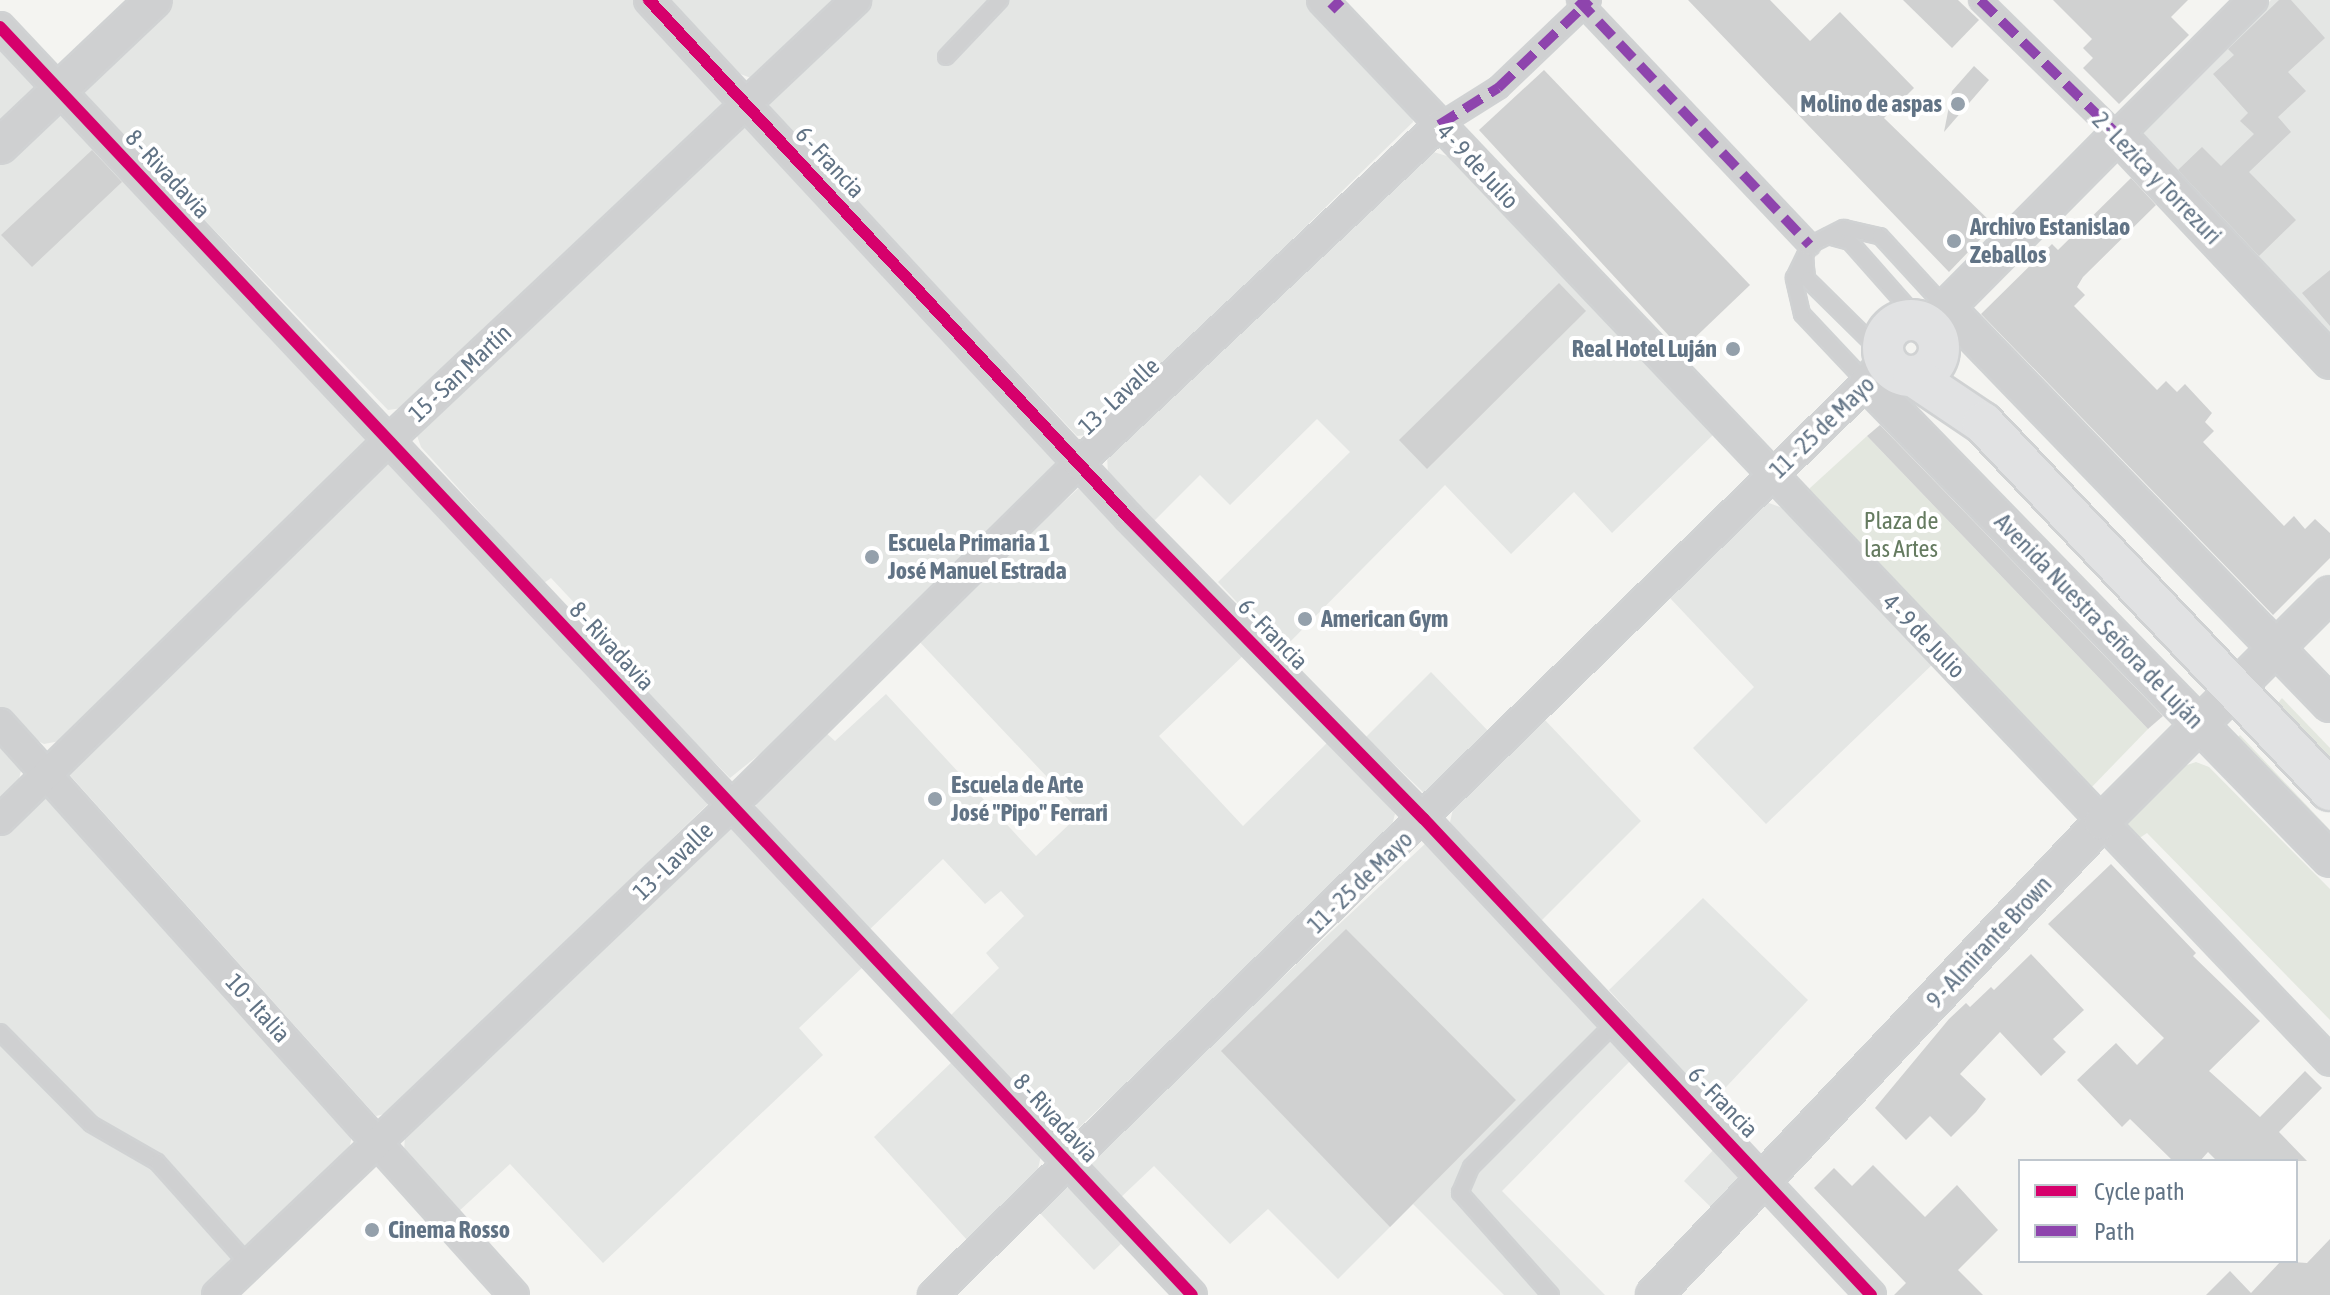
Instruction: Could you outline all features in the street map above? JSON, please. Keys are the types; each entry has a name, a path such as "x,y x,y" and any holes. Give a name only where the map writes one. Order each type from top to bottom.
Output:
{"main road":[{"name":"Avenida Nuestra Señora de Luján","path":"1910,347 2330,790"}],"street":[{"path":"0,146 154,0"},
{"name":"6 - Francia","path":"649,0 1078,464 1424,819 1766,1179 1871,1295"},
{"name":"15 - San Martín","path":"0,820 389,440 856,0"},
{"name":"2 - Lezica y Torrezuri","path":"1980,0 2118,135 2330,361"},
{"name":"11 - 25 de Mayo","path":"933,1295 1070,1165 1770,477 1910,347 2253,0"},
{"path":"1439,125 1498,88 1584,2 1810,245"},
{"name":"4 - 9 de Julio","path":"1332,3 1439,125 1770,477 2330,1061"},
{"name":"8 - Rivadavia","path":"0,27 1192,1295"},
{"name":"13 - Lavalle","path":"217,1295 731,806 1078,464 1439,125"},
{"path":"1910,347 2277,647 2330,704"},
{"name":"Avenida Nuestra Señora de Luján","path":"1910,347 2200,725 2330,859"},
{"name":"9 - Almirante Brown","path":"1654,1295 2102,822 2330,594"},
{"name":"10 - Italia","path":"0,723 514,1295"}],"lane":[{"path":"946,57 1000,0"},
{"path":"1844,228 1880,236 1910,347 1799,306 1794,278 1810,245 1844,228"},
{"path":"1829,236 1844,238 1910,347 1807,279 1803,260 1810,245 1829,236"},
{"path":"1551,1295 1460,1193 1471,1167 1616,1022"},
{"path":"0,1032 91,1124 157,1162 249,1265"}],"shaded area":[{"path":"169,0 636,0 722,97 723,105 402,408 388,410 85,96 85,88"},
{"path":"667,0 839,0 751,78 735,72"},
{"path":"869,0 1309,0 1412,115 1413,122 1093,434 1077,436 771,110 769,100"},
{"path":"2271,0 2330,0 2330,337 2142,140 2147,120"},
{"path":"0,38 37,82 37,88 0,126"},
{"path":"59,103 370,436 60,741 44,744 26,735 0,708 0,157"},
{"path":"745,125 1059,459 985,538 776,741 730,778 619,665 626,658 551,578 544,583 421,447 415,430"},
{"path":"1427,150 1460,160 1715,433 1612,533 1574,492 1511,554 1445,485 1282,650 1218,582 1350,452 1317,419 1230,505 1200,475 1154,521 1108,474 1107,455"},
{"path":"391,458 710,802 389,1113 376,1116 67,772"},
{"path":"1081,486 1247,652 1159,736 1243,826 1330,740 1395,814 1390,833 1068,1138 1061,1137 949,1017 999,968 986,953 1024,916 1001,891 985,904 943,859 868,931 756,807 757,799 824,731 835,741 886,694 1036,856 1081,813 916,638"},
{"path":"1766,502 1791,511 1935,662 1766,824 1693,748 1754,687 1670,598"},
{"path":"1431,672 1492,735 1426,795 1366,737"},
{"path":"1544,719 1641,821 1539,923 1453,833 1450,822 1453,809"},
{"path":"0,737 22,767 19,779 0,798"},
{"path":"49,794 353,1130 348,1155 202,1295 0,1295 0,833 39,795"},
{"path":"735,826 867,963 799,1028 823,1055 603,1263 510,1164 458,1212 404,1154 405,1133 724,828"},
{"path":"1426,843 1434,844 1634,1057 1502,1191 1605,1295 1504,1295 1413,1204 1338,1279 1268,1209 1230,1244 1154,1166 1118,1200 1093,1173 1090,1164 1097,1151"},
{"path":"1703,898 1808,1000 1711,1103 1609,990"},
{"path":"956,1058 1041,1156 1037,1173 967,1240 874,1137"},
{"path":"1716,1147 1743,1177 1719,1215 1684,1181"},
{"path":"1073,1187 1124,1241 1094,1270 1037,1210 1061,1188"}],"green space":[{"name":"Plaza de las Artes","path":"1867,436 2148,729 2088,791 1807,499 1810,488"},
{"path":"2282,698 2330,748 2330,758 2278,703"},
{"path":"2240,735 2330,830 2330,839 2235,740"},
{"path":"2196,762 2209,767 2330,889 2330,1020 2147,833 2132,843 2124,834 2125,824 2184,766"}],"building":[{"path":"1688,0 1770,0 1810,41 1840,12 1914,88 1884,118 1994,225 1949,272"},
{"path":"1903,0 1958,0 1979,20 1952,48"},
{"path":"2053,0 2188,0 2171,17 2189,35 2119,104 2083,68 2093,58 2083,48 2092,39"},
{"path":"2279,0 2291,0 2325,38 2288,72 2306,91 2278,117 2291,132 2249,172 2296,220 2259,256 2178,170 2202,147 2221,166 2254,134 2240,121 2248,113 2213,74 2234,55 2228,49"},
{"path":"1974,66 1989,80 1944,132 1952,91"},
{"path":"1544,70 1750,285 1682,350 1479,130"},
{"path":"92,150 122,182 32,267 1,235"},
{"path":"2131,178 2156,205 2083,277 2077,287 2085,295 2074,306 2157,390 2166,381 2177,392 2185,384 2212,413 2205,422 2214,431 2203,442 2284,526 2294,516 2305,529 2315,519 2330,533 2330,558 2273,615 1981,314 2052,244 2058,250"},
{"path":"2330,270 2330,326 2302,293"},
{"path":"1559,283 1586,311 1427,469 1399,440"},
{"path":"1880,425 2163,716 2148,729 1867,436"},
{"path":"2111,864 2196,953 2193,956 2260,1021 2209,1071 2260,1117 2305,1071 2322,1088 2279,1132 2307,1161 2215,1159 2208,1152 2202,1159 2171,1159 2130,1119 2122,1127 2077,1080 2116,1043 2137,1065 2164,1038 2048,924"},
{"path":"1346,929 1516,1100 1390,1227 1221,1051"},
{"path":"2031,954 2084,1010 2053,1039 2066,1052 2041,1076 2000,1032 1960,1074 1986,1099 1976,1112 1951,1137 1930,1116 1906,1140 1875,1108 1949,1019 1966,1003 1970,1007 1991,987 1994,990"},
{"path":"1873,1165 1925,1217 1957,1185 1998,1230 1958,1270 1983,1295 1894,1295 1906,1283 1814,1188 1834,1168 1852,1186"},
{"path":"2330,1239 2330,1295 2206,1295 2230,1271 2251,1293 2279,1263 2307,1263"}],"marked path":[{"path":"1331,10 1341,0"},
{"path":"1578,0 1810,245"},
{"path":"1439,125 1498,88 1590,0"},
{"path":"1980,0 2118,135"}],"cycle path":[{"path":"649,0 1129,518 1424,819 1871,1295"},
{"path":"0,27 1192,1295"}],"place":[{"name":"Molino de aspas","path":"1958,104"},
{"name":"Archivo Estanislao Zeballos","path":"1954,241"},
{"name":"Real Hotel Luján","path":"1733,349"},
{"name":"Escuela Primaria 1 José Manuel Estrada","path":"872,557"},
{"name":"American Gym","path":"1305,619"},
{"name":"Escuela de Arte José \"Pipo\" Ferrari","path":"935,799"},
{"name":"Cinema Rosso","path":"372,1230"}]}
